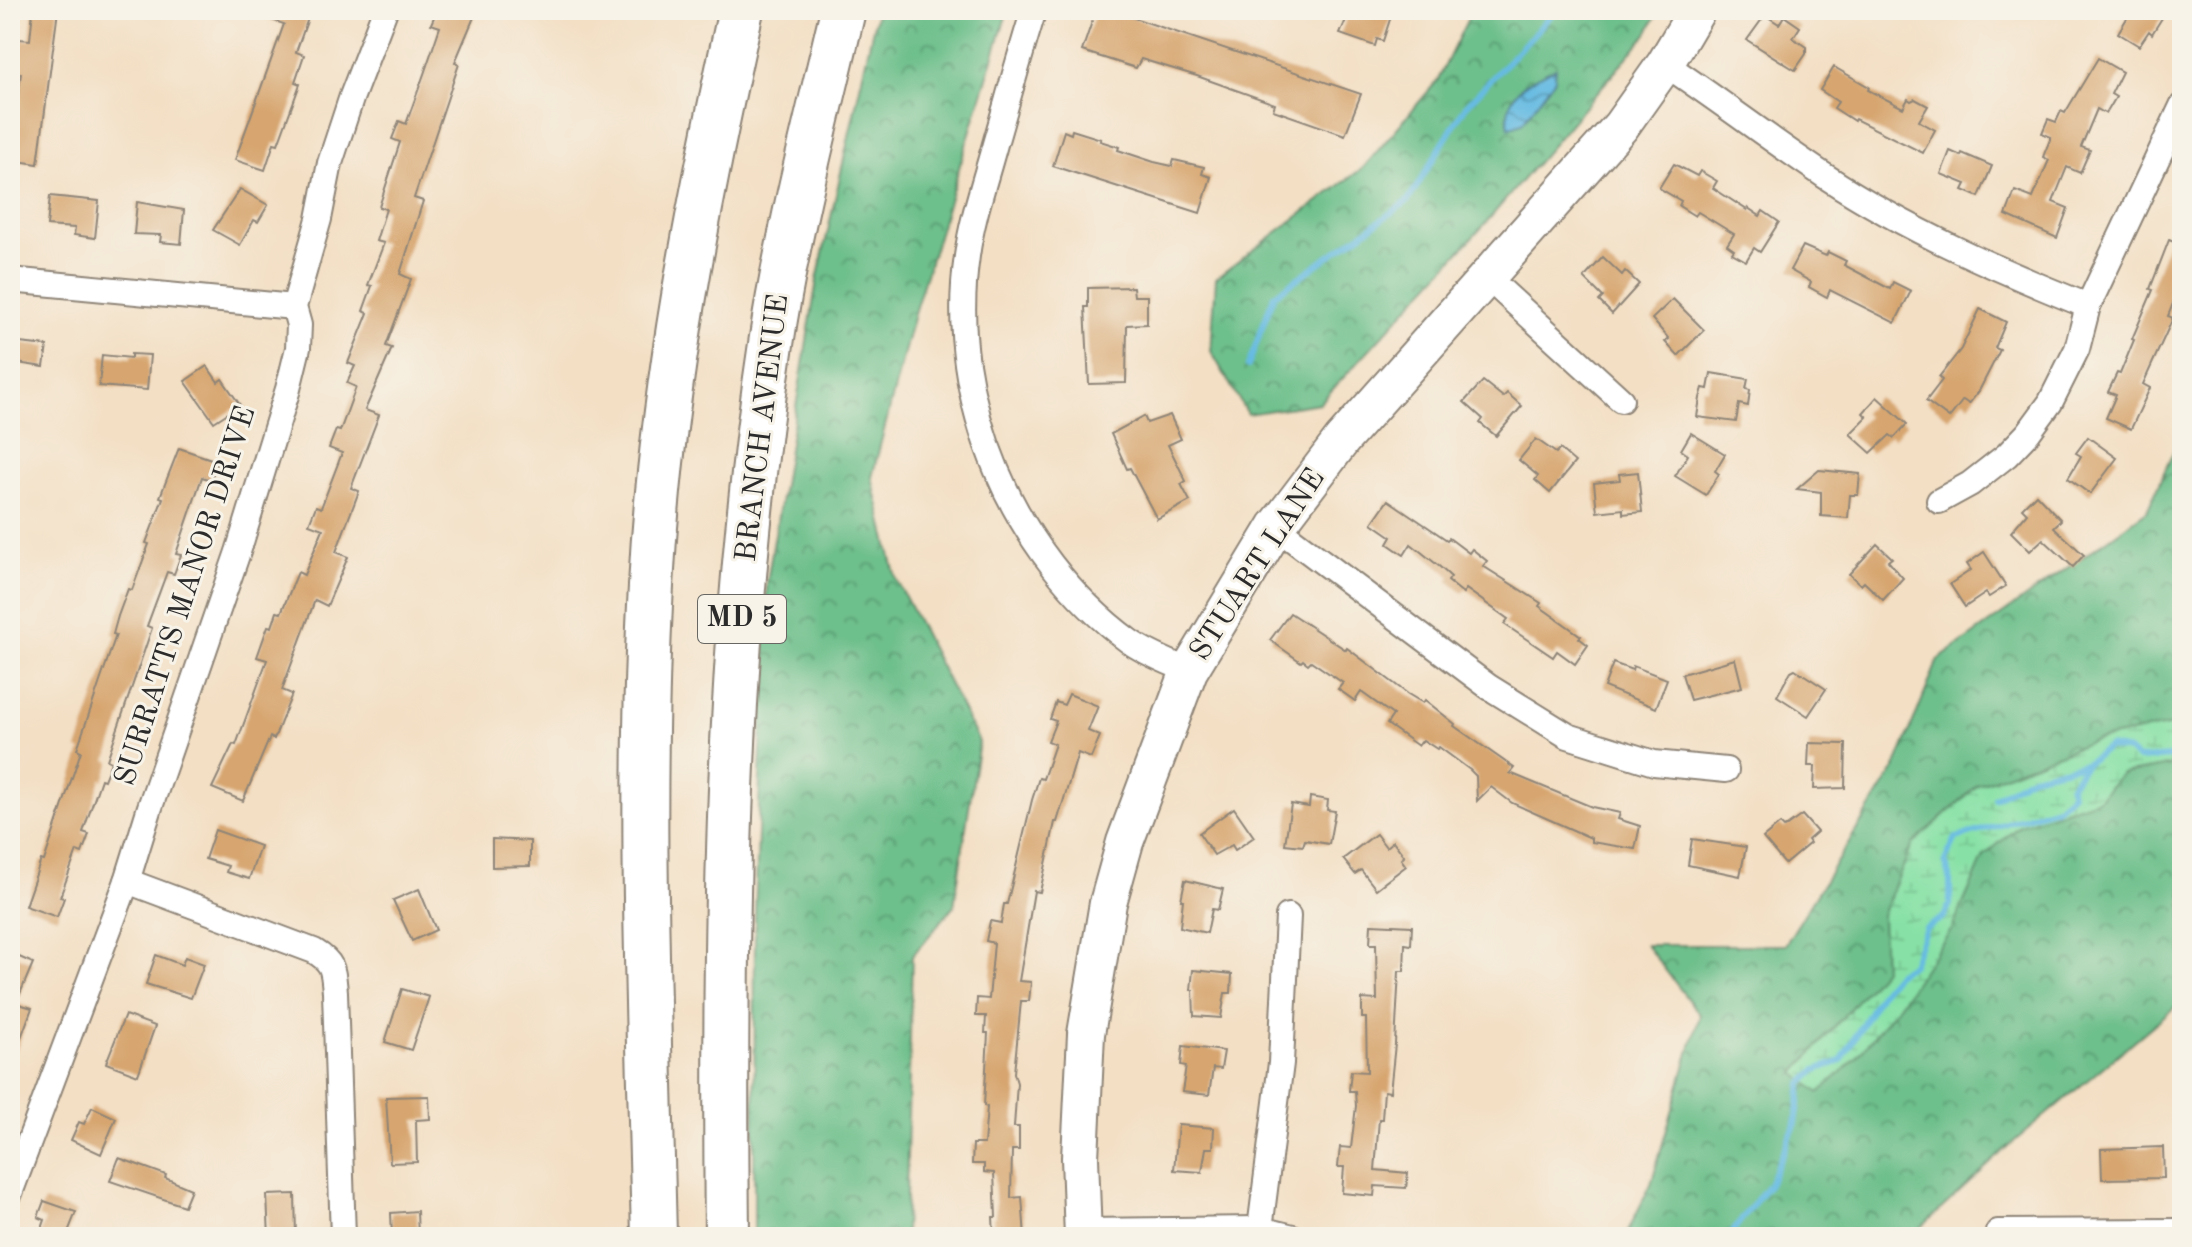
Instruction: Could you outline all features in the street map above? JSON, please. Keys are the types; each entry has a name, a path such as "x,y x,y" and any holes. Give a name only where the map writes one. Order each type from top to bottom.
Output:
{"highway":[{"path":"654,1237 644,840 651,582 680,314 741,10"},
{"name":"BRANCH AVENUE","path":"727,1237 729,814 753,484 785,256 843,10"}],"street":[{"name":"SURRATTS MANOR DRIVE","path":"10,1193 127,881 238,552 298,348 299,325 294,307 319,219 330,163 385,10"},
{"path":"1034,10 983,187 967,256 963,312 966,365 979,420 1019,519 1065,581 1093,611 1132,643 1189,671"},
{"name":"STUART LANE","path":"1083,1234 1080,1158 1086,1034 1108,903 1125,842 1189,671 1276,527 1342,440 1621,126 1665,64 1697,10"},
{"path":"1665,64 1841,186 1938,241 2088,306"},
{"path":"1939,501 1983,474 2028,433 2050,403 2077,349 2088,306 2182,106"},
{"path":"1488,278 1621,400"},
{"path":"10,280 294,307"},
{"path":"1276,527 1478,679 1568,736 1654,763 1726,770"},
{"path":"127,881 314,951 327,959 332,969 335,992 343,1237"},
{"path":"1260,1229 1281,1063 1288,916"},
{"path":"1083,1234 1260,1229 1293,1237"},
{"path":"1998,1232 2182,1231"}],"green space":[{"path":"877,10 1008,10 915,310 872,477 896,579 979,742 954,906 912,956 905,1237 754,1237 755,916 767,582 817,280"},
{"path":"1472,10 1659,10 1647,34 1484,225 1320,403 1247,414 1211,351 1216,278 1364,167 1438,80"},
{"path":"2182,432 2182,721 2096,740 1977,785 1913,844 1882,915 1884,969 1795,1073 1855,1059 1892,1014 1952,929 1984,856 2020,825 2099,799 2121,774 2176,765 2182,761 2182,1001 2010,1145 1911,1237 1625,1237 1651,1184 1700,1015 1646,945 1785,945 1895,768 1938,660 2147,511"},
{"path":"2182,721 2182,761 2176,765 2121,774 2099,799 2020,825 1984,856 1952,929 1892,1014 1855,1059 1819,1093 1795,1073 1884,969 1882,915 1913,844 1978,785 2096,740"}],"water":[{"path":"1556,68 1555,79 1522,123 1509,128 1509,106 1519,89"}],"building":[{"path":"33,10 58,10 38,164 10,160 21,73 15,72 19,39 30,40"},
{"path":"251,10 311,10 296,52 304,55 295,82 300,84 265,170 235,160 284,24 251,13"},
{"path":"437,10 477,10 455,62 459,64 414,198 423,201 400,274 411,279 386,346 392,348 365,410 379,415 351,488 359,491 336,552 348,557 327,606 315,600 282,690 292,694 243,801 212,788 233,744 236,745 267,660 257,657 268,626 272,627 277,612 281,613 298,572 304,575 323,529 309,524 316,506 321,508 342,453 329,448 336,430 340,431 356,387 347,383 355,366 348,363 368,313 363,311 372,286 368,285 384,243 376,241 386,209 379,207 400,142 392,139 399,121 406,124 424,74 440,27 431,24"},
{"path":"1096,10 1116,12 1361,94 1345,135 1273,110 1275,104 1197,76 1141,59 1136,68 1082,51"},
{"path":"1350,10 1393,10 1383,41 1377,39 1375,46 1340,34"},
{"path":"2132,10 2167,10 2152,34 2149,31 2139,46 2118,33"},
{"path":"1765,15 1779,24 1784,16 1800,27 1793,38 1806,47 1806,54 1795,70 1747,40"},
{"path":"2098,58 2122,72 2111,94 2116,97 2106,114 2097,109 2081,147 2090,150 2080,173 2067,167 2053,202 2068,208 2057,238 2006,215 2015,191 2033,198 2049,160 2043,157 2051,137 2042,133 2048,119 2056,122 2061,111 2065,113"},
{"path":"1834,67 1869,87 1868,90 1903,108 1908,99 1928,106 1919,121 1935,130 1923,153 1854,121 1834,108 1838,102 1820,90"},
{"path":"1072,130 1154,162 1172,166 1174,160 1204,167 1202,174 1211,177 1200,213 1053,166 1064,131 1071,134"},
{"path":"1950,151 1992,166 1979,197 1963,190 1966,184 1941,174"},
{"path":"1674,164 1697,176 1700,171 1717,181 1713,188 1747,210 1760,216 1763,211 1779,222 1760,252 1754,248 1746,261 1732,253 1734,250 1727,245 1734,234 1698,212 1695,216 1679,206 1681,201 1659,188"},
{"path":"240,189 268,205 258,222 254,220 240,245 213,230"},
{"path":"50,196 99,201 95,238 74,235 75,228 47,226"},
{"path":"137,202 184,210 181,244 160,242 161,235 134,234"},
{"path":"2169,240 2182,245 2182,281 2168,316 2173,318 2143,384 2150,388 2131,429 2106,418 2116,395 2108,392 2117,373 2120,374 2134,340"},
{"path":"1803,246 1826,256 1828,252 1846,261 1844,265 1890,289 1893,282 1911,291 1895,323 1830,290 1827,297 1809,287 1811,282 1790,270"},
{"path":"1603,257 1622,275 1625,271 1639,284 1612,314 1599,301 1603,297 1584,278"},
{"path":"1133,287 1134,296 1147,296 1147,324 1127,325 1126,383 1089,384 1085,307 1088,307 1088,288"},
{"path":"1673,299 1704,330 1678,356 1665,342 1669,339 1652,319"},
{"path":"1980,309 2006,322 1995,348 2000,350 1979,391 1969,404 1963,400 1949,418 1926,401 1942,380 1939,377 1961,349"},
{"path":"10,342 47,346 44,367 10,362"},
{"path":"131,354 150,355 147,390 99,386 102,355 131,358"},
{"path":"207,366 218,382 222,379 240,405 214,422 185,381"},
{"path":"1711,373 1748,379 1748,406 1739,404 1736,422 1697,417 1703,388 1708,389"},
{"path":"1483,381 1503,397 1507,393 1522,406 1496,436 1480,423 1483,419 1464,402"},
{"path":"1877,397 1907,424 1894,438 1890,435 1871,453 1850,434 1867,417 1863,413"},
{"path":"1170,415 1181,439 1168,445 1186,481 1181,484 1190,501 1157,519 1130,468 1127,469 1111,434 1144,416 1147,423"},
{"path":"1691,433 1725,454 1715,471 1719,474 1706,495 1675,476 1688,455 1681,450"},
{"path":"2088,437 2117,458 2090,494 2068,478 2081,456 2076,453"},
{"path":"1536,439 1556,453 1560,449 1575,462 1550,493 1535,480 1538,476 1519,460"},
{"path":"179,448 217,461 211,480 202,477 176,554 181,555 174,574 167,572 147,626 152,628 107,760 111,762 104,780 101,779 83,832 89,834 82,853 77,851 60,897 64,898 57,917 25,906 41,860 44,861 81,751 77,749 116,635 113,634 118,616 128,589 132,590 149,544 146,543 163,498 160,497"},
{"path":"1819,470 1860,474 1858,495 1850,495 1848,518 1821,516 1821,492 1797,489"},
{"path":"1638,472 1642,512 1623,514 1623,509 1597,512 1594,483 1620,480 1619,474"},
{"path":"2036,494 2061,520 2054,527 2084,555 2073,567 2043,539 2030,551 2011,532 2027,513 2022,508"},
{"path":"1388,500 1469,553 1472,549 1487,561 1483,566 1541,603 1539,606 1581,636 1579,638 1588,645 1575,664 1557,651 1553,657 1504,624 1508,619 1466,589 1463,593 1448,581 1451,577 1411,544 1404,555 1388,544 1392,537 1372,523"},
{"path":"1877,544 1892,558 1888,561 1903,578 1883,600 1864,582 1861,585 1849,574"},
{"path":"1984,552 2006,586 1989,597 1986,593 1965,607 1950,584 1971,570 1967,564"},
{"path":"1290,613 1347,648 1408,694 1423,703 1425,700 1454,726 1514,768 1510,773 1592,807 1620,813 1618,819 1640,826 1635,849 1591,842 1591,838 1512,803 1491,787 1477,801 1476,776 1470,770 1439,747 1437,749 1423,740 1418,746 1387,724 1393,715 1361,692 1355,701 1338,689 1343,683 1311,661 1308,664 1303,660 1301,662 1270,640"},
{"path":"1735,659 1742,687 1690,700 1682,674"},
{"path":"1613,663 1632,670 1633,666 1667,679 1656,708 1604,687"},
{"path":"1795,669 1826,689 1808,716 1777,696"},
{"path":"1069,694 1098,706 1088,731 1100,736 1091,758 1078,753 1055,822 1040,892 1034,891 1019,981 1031,982 1029,1001 1021,1001 1014,1073 1017,1083 1014,1127 1019,1127 1019,1150 1012,1150 1011,1198 1022,1197 1025,1237 994,1237 994,1173 984,1172 984,1164 972,1164 973,1144 984,1144 987,1107 984,1106 988,1033 985,1033 986,1016 976,1016 977,998 989,999 994,943 986,941 990,921 1001,923 1032,800 1055,744 1048,741 1056,721 1050,719 1056,702 1064,705"},
{"path":"1809,743 1846,744 1845,788 1814,789 1815,766 1808,766"},
{"path":"1310,797 1328,800 1327,810 1335,811 1329,844 1305,840 1303,846 1285,844 1291,804 1309,807"},
{"path":"1234,808 1254,837 1235,850 1232,845 1214,855 1199,833"},
{"path":"1802,815 1817,832 1808,840 1810,843 1785,864 1763,838 1780,824 1784,828"},
{"path":"215,830 260,846 249,879 226,872 228,866 205,859"},
{"path":"1376,834 1386,847 1393,841 1404,856 1401,859 1406,866 1376,889 1361,870 1355,874 1343,859"},
{"path":"492,839 530,841 530,866 492,867"},
{"path":"1692,839 1746,847 1740,876 1688,865"},
{"path":"1185,880 1223,889 1218,910 1212,909 1207,933 1180,927"},
{"path":"419,889 436,930 412,941 393,900"},
{"path":"1371,924 1412,926 1411,945 1405,944 1404,971 1399,971 1390,1092 1384,1091 1375,1170 1408,1173 1406,1188 1375,1186 1374,1196 1342,1193 1344,1167 1338,1167 1340,1147 1351,1148 1356,1106 1355,1091 1349,1091 1351,1071 1367,1072 1366,1018 1362,1018 1362,999 1377,1000 1376,944 1370,944"},
{"path":"10,953 33,963 16,1003 32,1008 12,1062"},
{"path":"156,955 182,965 185,957 204,964 191,998 146,984"},
{"path":"1193,970 1232,974 1231,993 1225,993 1221,1018 1194,1016 1191,990"},
{"path":"402,989 429,997 411,1050 385,1042"},
{"path":"125,1015 155,1026 138,1075 106,1063"},
{"path":"1183,1046 1224,1051 1221,1069 1213,1068 1209,1095 1182,1092 1186,1066 1181,1065"},
{"path":"429,1096 430,1119 416,1120 417,1162 390,1163 386,1097"},
{"path":"92,1107 116,1118 101,1154 71,1140 79,1122 84,1124"},
{"path":"1178,1125 1214,1128 1213,1148 1206,1148 1202,1172 1174,1170"},
{"path":"2163,1147 2164,1178 2102,1179 2101,1149"},
{"path":"119,1158 166,1175 165,1178 191,1189 184,1206 110,1181"},
{"path":"295,1194 296,1237 269,1237 267,1195"},
{"path":"44,1201 76,1212 66,1237 39,1237 45,1220 38,1217"},
{"path":"417,1211 418,1237 392,1237 391,1213"}],"waterway":[{"path":"1248,366 1274,295 1408,201 1465,107 1556,10"},
{"path":"1728,1237 1769,1184 1796,1123 1802,1084 1816,1070 1841,1061 1881,992 1897,973 1912,964 1926,928 1944,917 1950,904 1950,877 1945,861 1956,838 2056,808 2072,794 2070,786 2085,764 2109,747 2128,751 2138,759 2173,757 2182,746"},
{"path":"1995,798 2032,776 2084,764"}]}
